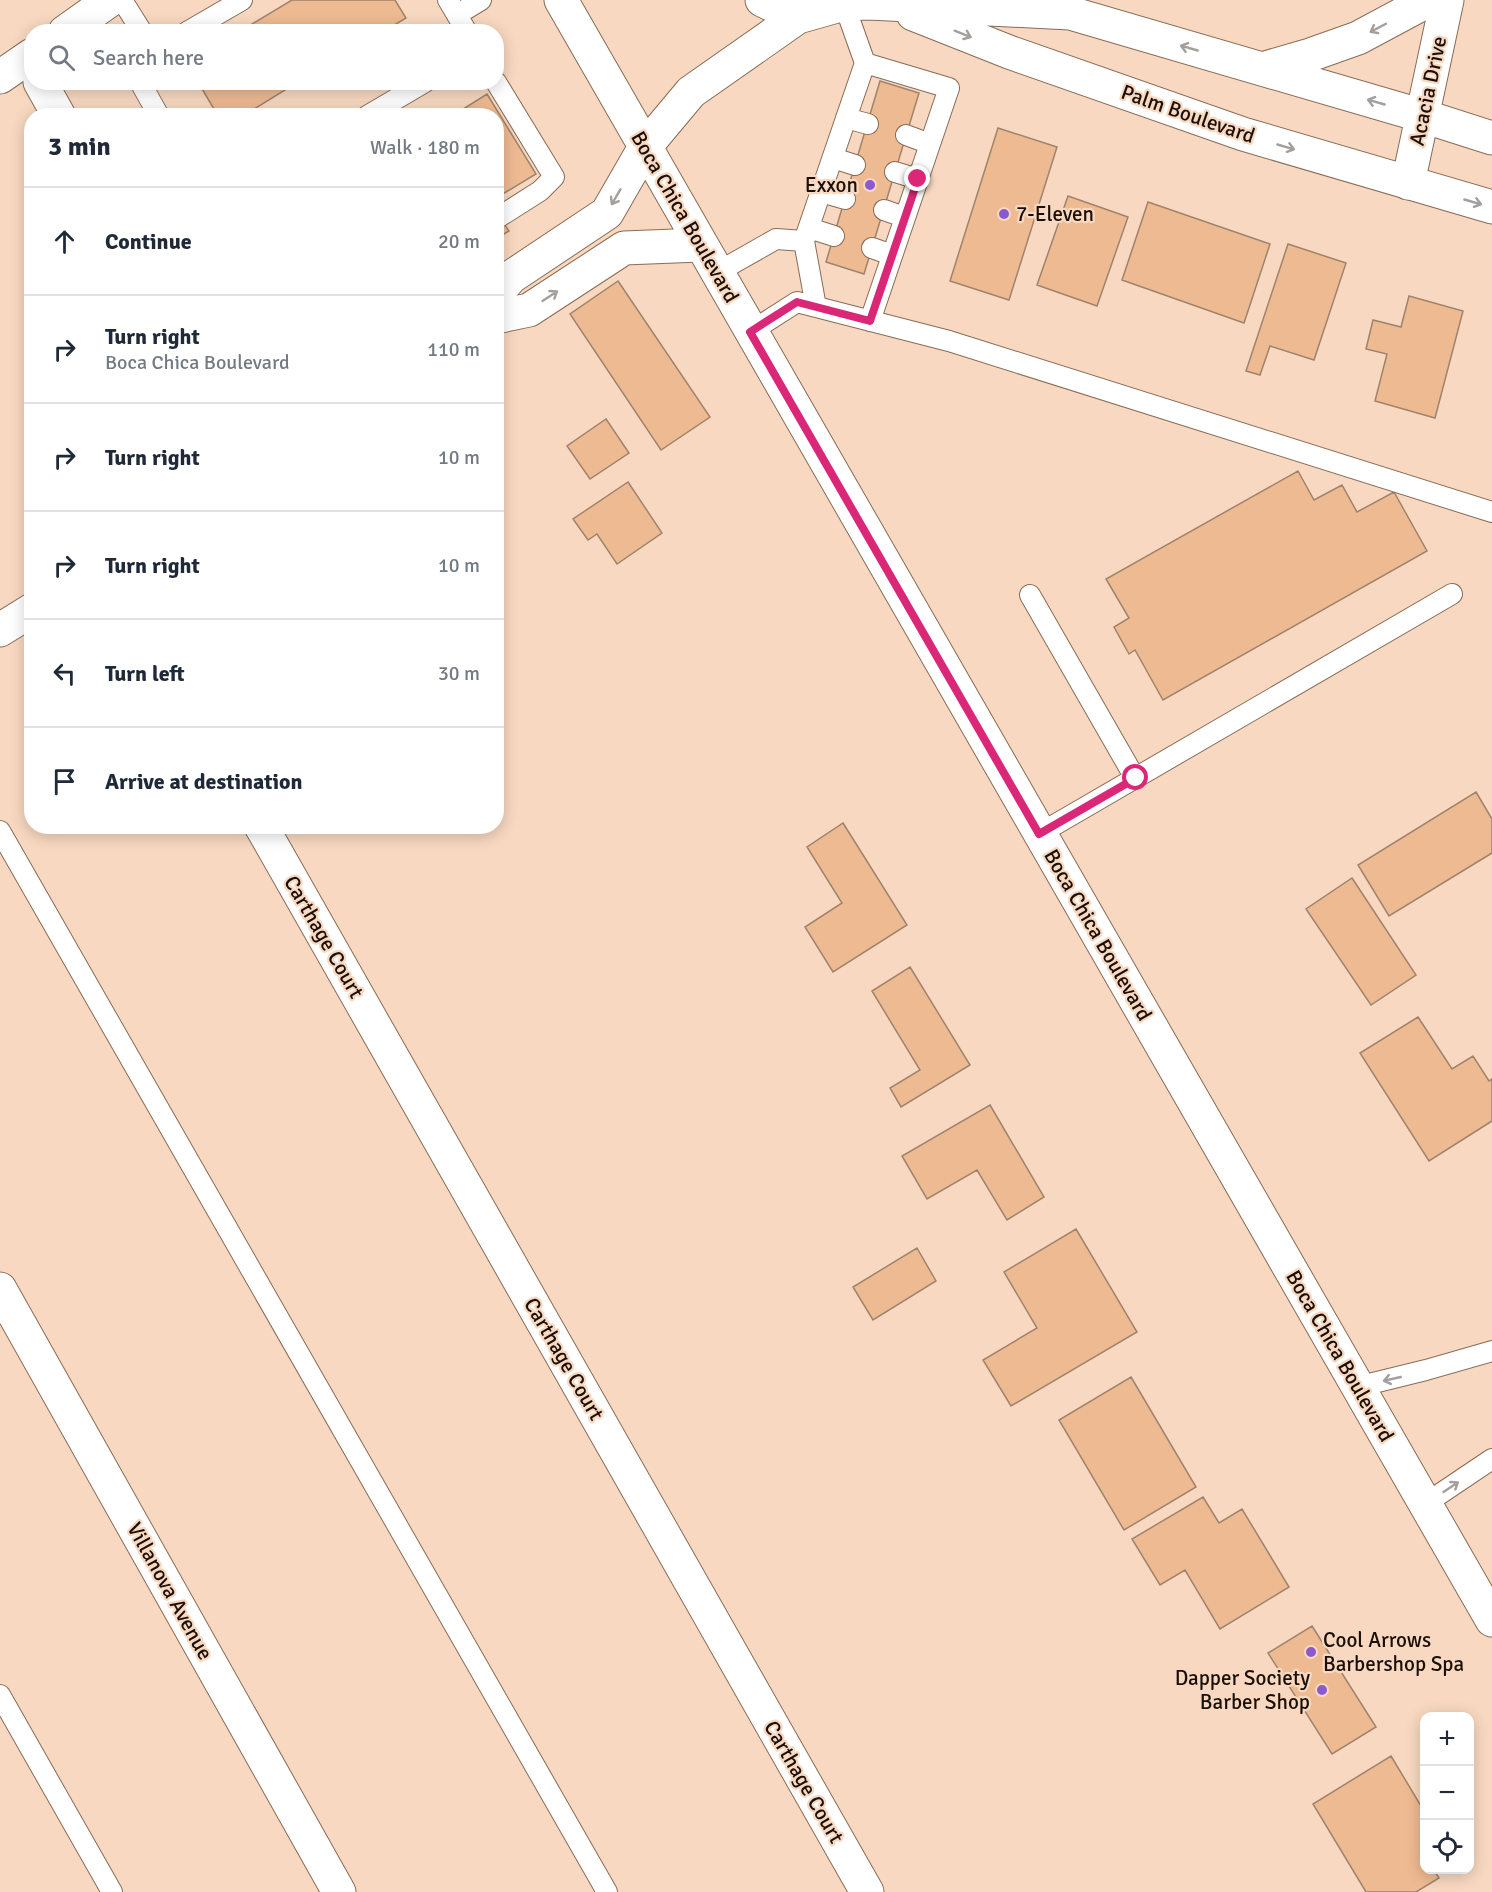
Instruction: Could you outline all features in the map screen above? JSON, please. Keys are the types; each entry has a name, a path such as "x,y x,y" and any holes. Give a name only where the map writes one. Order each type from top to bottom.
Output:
{"main road":[{"path":"76,24 110,0"},
{"name":"Boca Chica Boulevard","path":"561,0 1492,1620"},
{"path":"762,0 798,17"},
{"path":"1262,69 1358,38 1429,0"},
{"name":"Acacia Drive","path":"1408,183 1447,0"},
{"path":"504,285 511,278 607,213 645,147 691,93 798,17 873,2 1070,14 1492,138"},
{"name":"Palm Boulevard","path":"873,2 1243,134 1492,207"},
{"path":"41,90 54,108"},
{"path":"504,315 529,310 624,248 700,245"},
{"path":"0,630 24,615"},
{"name":"Carthage Court","path":"266,834 867,1892"},
{"name":"Villanova Avenue","path":"0,1289 339,1892"}],"lane":[{"path":"122,0 137,24"},
{"path":"201,24 242,0"},
{"path":"463,24 453,7 481,0"},
{"path":"816,307 806,235 865,63 873,2"},
{"path":"865,63 949,88 870,321"},
{"path":"144,90 155,108"},
{"path":"381,108 411,90"},
{"path":"501,90 554,177 540,191 504,214"},
{"path":"846,118 868,124"},
{"path":"906,135 930,144"},
{"path":"833,158 855,165"},
{"path":"895,172 918,179"},
{"path":"821,192 845,199"},
{"path":"884,210 904,217"},
{"path":"716,273 776,239 806,235 834,236"},
{"path":"872,248 892,255"},
{"path":"750,332 797,302 960,345 1492,512"},
{"path":"1039,834 1452,594"},
{"path":"1030,595 1136,778"},
{"path":"0,831 607,1892"},
{"path":"1357,1387 1492,1351"},
{"path":"1425,1504 1487,1468"},
{"path":"0,1695 112,1892"}],"building":[{"path":"292,0 395,0 406,18 396,24 252,24"},
{"name":"Exxon","path":"880,81 919,93 864,274 826,262"},
{"path":"203,90 285,90 256,108 213,108"},
{"path":"487,94 496,108 465,108"},
{"path":"504,122 536,174 504,193"},
{"name":"7-Eleven","path":"998,128 1057,147 1009,300 950,281"},
{"path":"1068,196 1128,217 1097,306 1037,285"},
{"path":"1148,202 1270,244 1244,323 1122,280"},
{"path":"504,224 509,231 504,234"},
{"path":"1288,244 1346,263 1314,360 1270,346 1260,375 1246,371"},
{"path":"618,281 710,417 661,450 570,314"},
{"path":"1409,296 1463,311 1435,418 1375,401 1387,354 1366,349 1373,320 1401,327"},
{"path":"606,419 629,453 590,479 567,446"},
{"path":"1298,471 1314,500 1342,485 1357,512 1394,492 1427,551 1163,700 1135,650 1129,654 1114,627 1129,618 1106,579"},
{"path":"628,482 662,533 617,564 597,534 588,540 573,519"},
{"path":"1476,792 1492,819 1492,853 1389,916 1358,865"},
{"path":"843,823 907,925 833,972 805,927 842,903 807,847"},
{"path":"1352,878 1416,975 1371,1005 1306,909"},
{"path":"910,967 970,1065 901,1107 890,1088 920,1070 872,991"},
{"path":"1418,1017 1452,1069 1473,1056 1489,1081 1492,1079 1492,1121 1429,1161 1360,1053"},
{"path":"990,1105 1044,1197 1007,1220 977,1170 927,1199 902,1156"},
{"path":"1076,1229 1137,1332 1011,1406 983,1360 1037,1328 1004,1272"},
{"path":"917,1248 936,1281 873,1320 853,1287"},
{"path":"1131,1377 1196,1487 1124,1530 1059,1420"},
{"path":"1203,1497 1219,1523 1242,1509 1289,1587 1220,1629 1185,1570 1160,1585 1132,1539"},
{"name":"Dapper Society Barber Shop","path":"1312,1626 1376,1727 1332,1754 1268,1653"},
{"path":"1391,1756 1420,1804 1420,1874 1436,1874 1439,1878 1416,1892 1366,1892 1313,1804"}],"place":[{"name":"Exxon","path":"870,185"},
{"name":"7-Eleven","path":"1004,214"},
{"name":"Cool Arrows Barbershop Spa","path":"1311,1652"},
{"name":"Dapper Society Barber Shop","path":"1322,1690"}],"route":[{"path":"918,179 870,321 797,302 750,332 1039,834 1136,778"}]}
